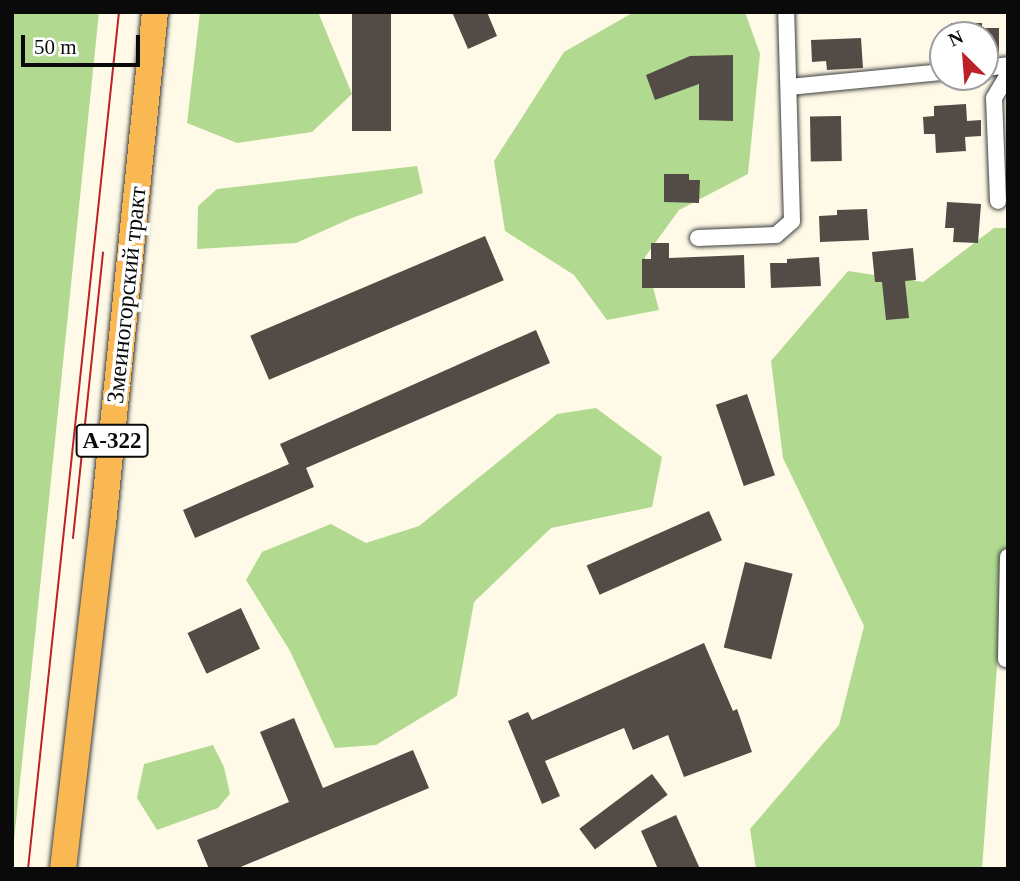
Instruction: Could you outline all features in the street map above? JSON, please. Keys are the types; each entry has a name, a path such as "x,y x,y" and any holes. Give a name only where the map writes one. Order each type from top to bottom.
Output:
{"highway":[{"name":"Змеиногорский тракт","path":"63,869 104,511 155,12"}],"street":[{"path":"698,238 776,235 792,220 786,12"},
{"path":"789,87 929,73"},
{"path":"998,201 994,98 1008,75"},
{"path":"1006,659 1008,557"}],"green space":[{"path":"12,12 99,12 12,860"},
{"path":"200,12 318,12 352,94 312,132 237,143 187,123"},
{"path":"634,12 745,12 760,54 748,174 679,210 645,257 659,310 607,320 574,275 505,231 494,161 564,52"},
{"path":"417,166 423,193 352,218 296,243 197,249 198,206 217,189"},
{"path":"994,228 1008,228 1008,592 999,639 982,869 756,869 750,829 839,725 864,626 783,458 771,361 848,271 923,282"},
{"path":"596,408 662,457 652,507 551,528 474,602 457,696 376,745 335,748 290,651 246,580 262,552 331,524 366,543 419,526 557,414"},
{"path":"213,745 224,767 230,794 218,808 157,830 137,798 144,764"}],"building":[{"path":"352,12 391,12 391,131 352,131"},
{"path":"452,12 487,12 497,36 468,49"},
{"path":"861,38 863,68 827,70 826,61 812,62 811,40"},
{"path":"733,55 733,121 699,120 699,84 655,100 646,75 690,56"},
{"path":"966,104 967,121 981,120 981,136 965,137 966,151 936,153 935,134 924,134 923,117 934,116 934,106"},
{"path":"841,116 842,161 811,162 810,117"},
{"path":"664,174 689,174 689,180 700,180 699,203 664,202"},
{"path":"947,202 981,204 978,243 953,242 954,228 945,228"},
{"path":"867,209 869,240 820,242 819,216 837,215 837,210"},
{"path":"485,236 504,280 269,380 250,336"},
{"path":"651,243 669,243 669,258 744,255 745,288 642,288 642,259 651,259"},
{"path":"913,248 916,280 905,281 909,318 886,320 882,282 875,282 872,252"},
{"path":"819,257 821,286 771,288 770,263"},
{"path":"536,330 550,363 306,468 314,487 195,538 183,510 289,464 280,444"},
{"path":"747,394 775,475 744,486 716,405"},
{"path":"709,511 722,540 600,595 587,566"},
{"path":"745,562 793,574 771,659 724,647"},
{"path":"241,608 260,649 207,674 188,633"},
{"path":"704,643 733,711 737,709 752,752 684,777 668,735 633,750 624,728 545,761 560,796 542,804 508,721 528,712 532,720"},
{"path":"294,718 323,788 413,750 429,788 236,869 209,869 197,840 289,802 260,732"},
{"path":"652,774 668,795 595,850 579,829"},
{"path":"676,815 700,869 658,869 641,831"}],"tram line":[{"path":"28,869 119,12"},
{"path":"73,538 103,253"}]}
